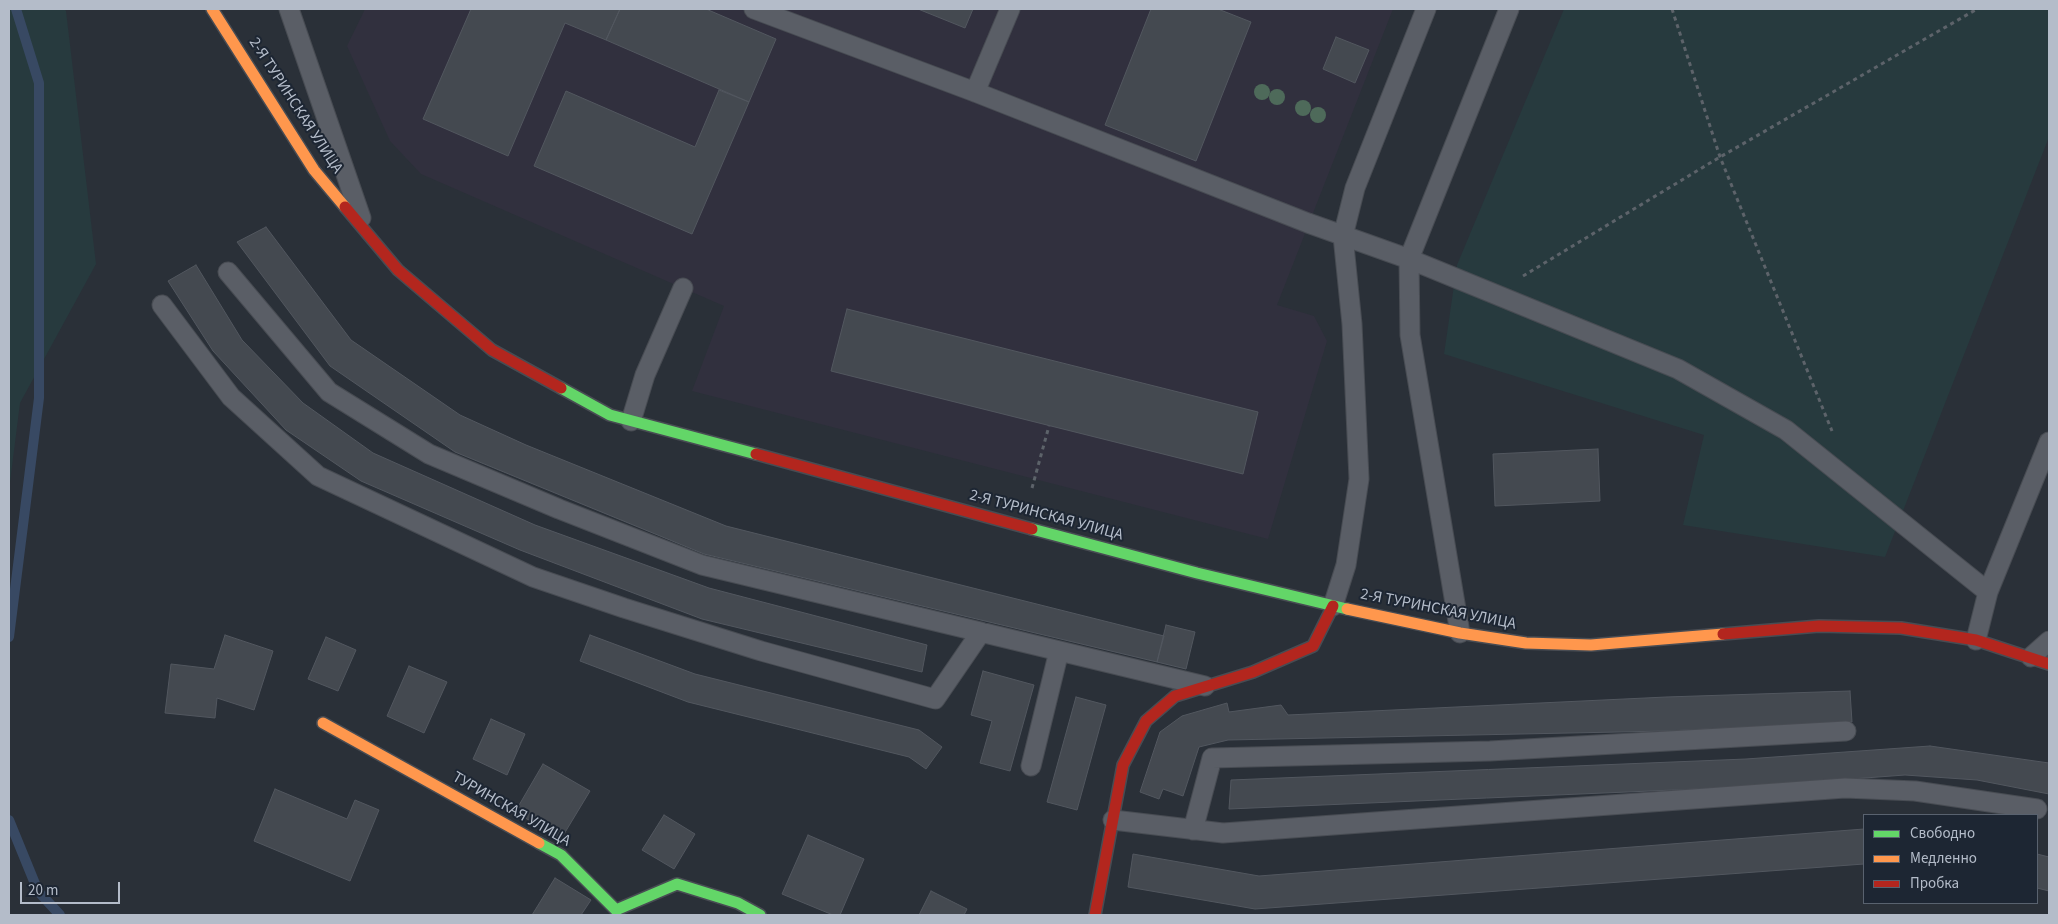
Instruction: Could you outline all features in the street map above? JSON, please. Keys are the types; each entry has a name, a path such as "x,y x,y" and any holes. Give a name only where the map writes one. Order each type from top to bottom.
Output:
{"street":[{"name":"2-Я ТУРИНСКАЯ УЛИЦА","path":"212,9 314,170 398,270 492,350 610,415 1188,571 1333,606 1460,633 1526,643 1591,645 1819,626 1901,628 1976,640 2049,664"},
{"path":"1095,915 1123,765 1146,721 1175,696 1252,672 1313,646 1333,606"},
{"name":"ТУРИНСКАЯ УЛИЦА","path":"323,723 561,855 616,910 677,884 738,903 760,915"}],"lane":[{"path":"289,9 365,232"},
{"path":"754,9 781,14 1343,236 1409,259 1678,370 1786,430 1988,592"},
{"path":"975,92 1010,9"},
{"path":"1333,606 1346,565 1359,479 1352,324 1343,236 1355,188 1426,9"},
{"path":"1460,633 1410,335 1409,259 1509,9"},
{"path":"228,272 329,392 429,454 559,510 702,565 1207,686"},
{"path":"631,421 645,375 683,288"},
{"path":"162,305 231,397 318,476 533,577 761,651 935,699 981,632"},
{"path":"1976,640 1988,592 2049,442"},
{"path":"2031,657 2049,642"},
{"path":"1031,766 1059,651"},
{"path":"1194,830 1212,758 1490,750 1846,731"},
{"path":"1113,820 1194,830 1232,832 1845,788 1915,791 2037,809"}],"path":[{"path":"1672,9 1720,157 1836,439"},
{"path":"1493,294 1720,157 1977,9"},
{"path":"1032,488 1049,426"}],"shaded area":[{"path":"365,9 1393,9 1277,305 1314,316 1327,341 1268,539 692,391 724,306 421,174 390,141 347,46"}],"green space":[{"path":"9,9 64,9 66,11 96,264 20,403 9,490"},
{"path":"1564,9 2049,9 2049,137 1885,557 1683,525 1704,435 1444,354 1457,265"}],"building":[{"path":"471,9 620,9 606,40 565,23 508,156 423,119"},
{"path":"620,9 706,9 776,39 749,102 606,40"},
{"path":"918,9 973,9 965,28"},
{"path":"1151,9 1218,9 1251,22 1196,161 1105,125"},
{"path":"1336,37 1369,50 1355,83 1323,69"},
{"path":"719,90 749,102 692,234 534,166 566,91 695,147"},
{"path":"266,227 351,340 460,415 526,445 726,526 1164,636 1157,662 704,554 455,452 330,366 237,242"},
{"path":"196,265 242,340 303,403 373,453 535,525 709,588 927,645 922,672 702,619 520,550 361,481 286,430 213,351 168,281"},
{"path":"847,309 1258,412 1243,474 831,371"},
{"path":"1598,449 1600,501 1495,506 1493,454"},
{"path":"1166,625 1195,632 1186,669 1157,662"},
{"path":"225,635 273,651 254,710 217,698 215,718 165,713 171,664 214,669"},
{"path":"590,635 695,674 919,730 942,747 926,769 909,757 688,702 580,661"},
{"path":"326,637 356,650 338,691 308,679"},
{"path":"409,666 447,682 424,733 387,716"},
{"path":"983,671 1034,685 1010,771 980,763 992,721 971,715"},
{"path":"1850,691 1852,722 1667,731 1228,740 1199,747 1183,796 1163,789 1159,799 1140,792 1160,732 1182,716 1227,703 1229,712 1281,705 1288,715 1666,697"},
{"path":"1076,697 1106,705 1077,810 1047,802"},
{"path":"491,719 525,734 507,775 473,759"},
{"path":"1930,746 2049,763 2049,794 1977,780 1905,775 1744,787 1229,809 1231,780 1746,759"},
{"path":"543,764 590,791 561,839 515,812"},
{"path":"275,789 347,819 355,800 379,810 350,881 254,841"},
{"path":"664,815 695,834 674,869 642,850"},
{"path":"1863,829 1863,864 1255,909 1128,887 1133,854 1259,876"},
{"path":"808,835 864,859 840,915 833,915 782,894"},
{"path":"2038,854 2049,857 2049,891 2038,888"},
{"path":"555,878 591,900 581,915 532,915"},
{"path":"931,891 967,909 964,915 919,915"}],"waterway":[{"path":"9,637 39,398 39,83 16,9"},
{"path":"9,820 38,891 60,915"}],"traffic: fast":[{"path":"561,388 610,415 756,454"},
{"path":"1032,529 1197,573 1347,609"},
{"path":"539,843 561,855 616,910 677,884 738,903 760,915"}],"traffic: slow":[{"path":"212,9 314,170 345,207"},
{"path":"1347,609 1460,633 1526,643 1591,645 1723,634"},
{"path":"323,723 539,843"}],"traffic: jam":[{"path":"345,207 398,270 492,350 561,388"},
{"path":"756,454 1032,529"},
{"path":"1095,915 1123,765 1146,721 1175,696 1253,672 1313,646 1333,606"},
{"path":"1723,634 1819,626 1901,628 1976,640 2049,664"}]}
